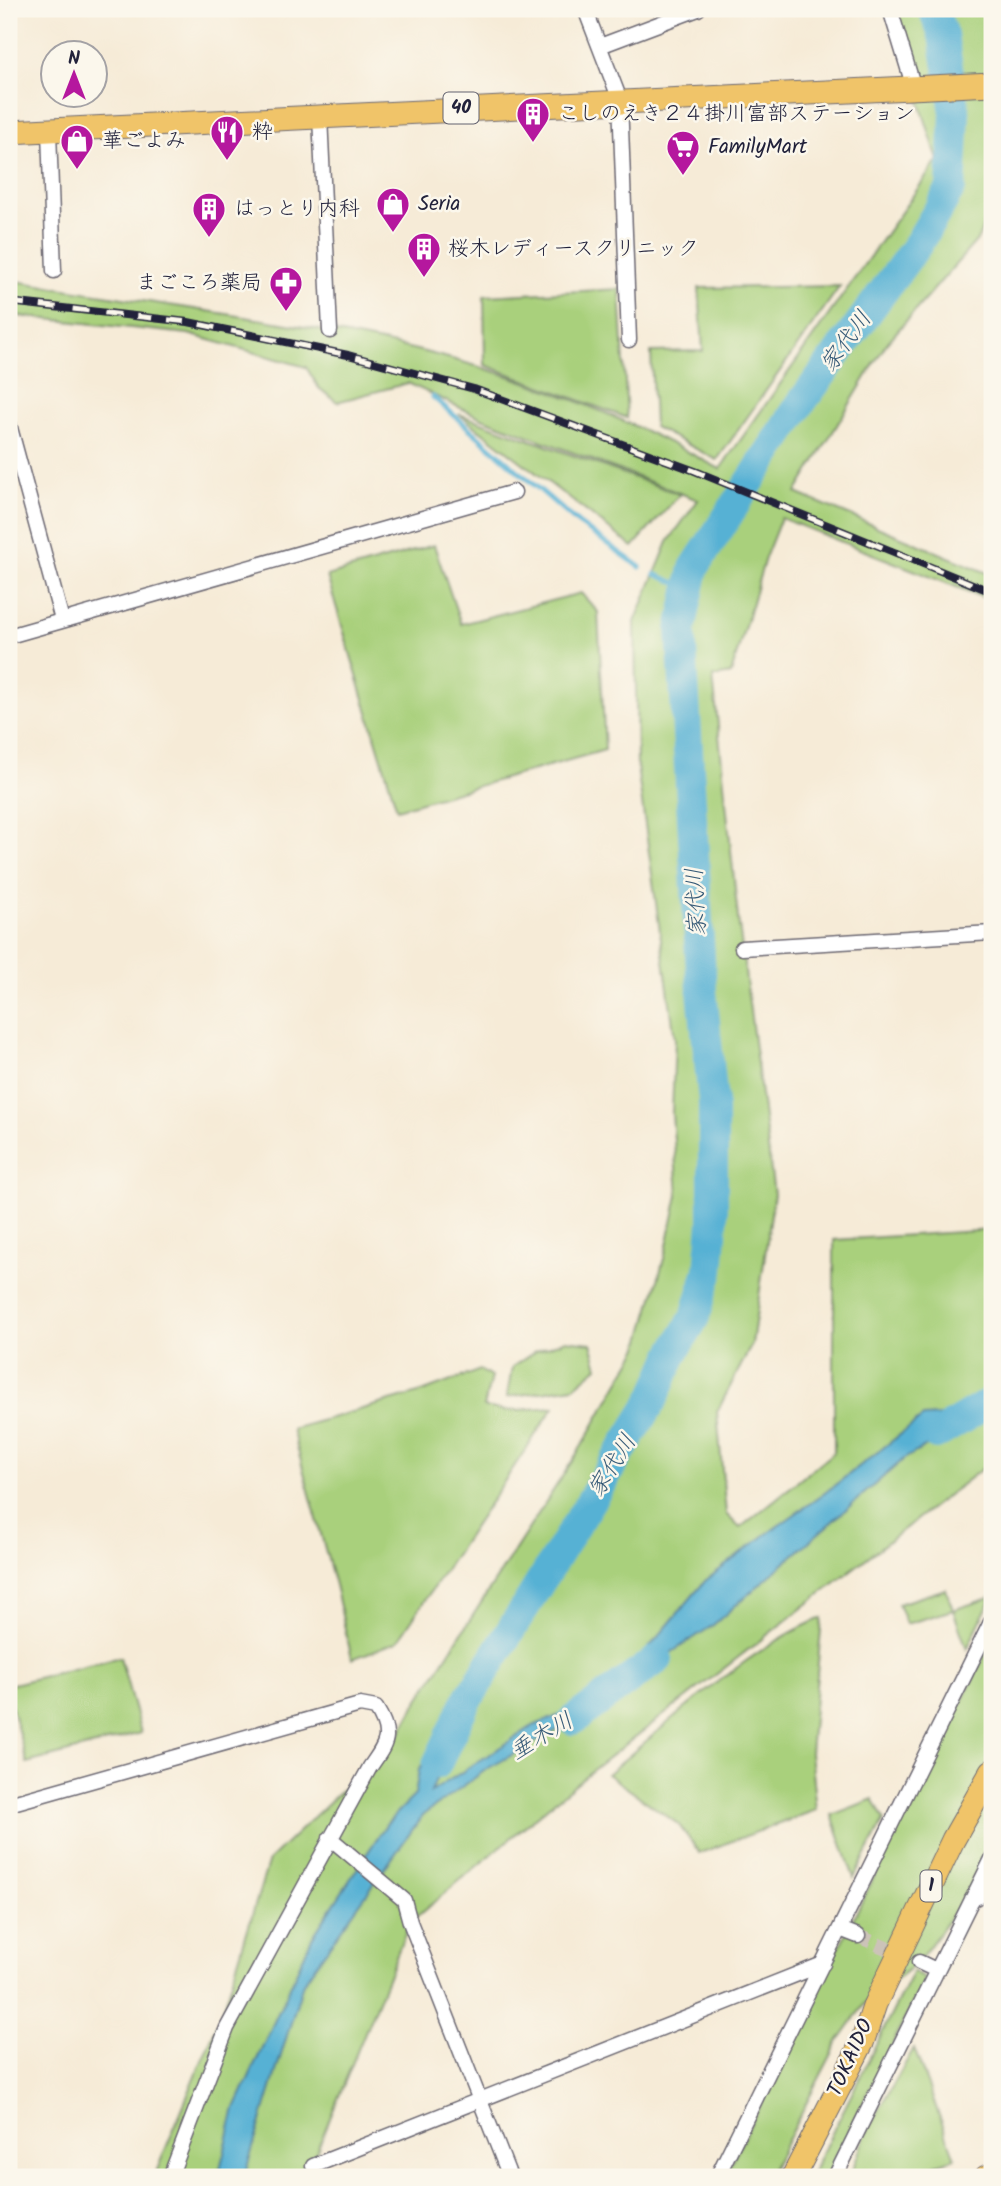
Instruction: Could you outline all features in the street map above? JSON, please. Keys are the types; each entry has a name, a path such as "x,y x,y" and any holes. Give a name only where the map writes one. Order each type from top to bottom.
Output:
{"main road":[{"name":"40","path":"9,132 620,100 992,84"},
{"name":"1","path":"875,2004 953,1840 992,1771"},
{"name":"TOKAIDO","path":"777,2177 851,2038 875,2004"},
{"name":"TOKAIDO","path":"793,2177 862,2043 875,2004"},
{"path":"986,2177 992,2175"}],"street":[{"path":"585,9 620,100 629,340"},
{"path":"600,46 698,9"},
{"path":"890,9 902,40 914,88"},
{"path":"320,116 330,331"},
{"path":"49,131 54,271"},
{"path":"9,425 62,621"},
{"path":"9,636 514,492"},
{"path":"742,948 992,933"},
{"path":"718,2177 992,1620"},
{"path":"9,1804 360,1705 376,1708 385,1723 387,1743 330,1838 227,2028 170,2177"},
{"path":"330,1838 404,1900 410,1922 510,2177"},
{"path":"835,2177 992,1859"},
{"path":"972,1899 992,1892"},
{"path":"840,1929 858,1936"},
{"path":"919,1962 936,1969"},
{"path":"313,2166 823,1964"}],"green space":[{"path":"890,9 992,9 992,202 978,239 886,344 796,493 992,575 992,601 781,518 765,558 731,674 713,677 738,918 774,1194 752,1344 717,1412 726,1514 740,1528 834,1452 834,1240 992,1230 992,1461 585,1776 410,1922 306,2177 154,2177 224,2007 269,1860 399,1735 416,1704 585,1441 639,1347 665,1255 678,1195 672,1113 675,1039 637,767 635,622 668,542 698,500 482,418 408,383 337,402 319,388 306,367 188,334 9,315 9,280 319,330 460,361 574,400 685,450 720,469 938,160"},
{"path":"840,286 717,460 654,427 651,352 703,351 699,288"},
{"path":"620,289 627,418 485,365 484,296"},
{"path":"459,414 679,494 680,494 633,547"},
{"path":"434,545 461,624 581,593 598,612 605,750 397,809 327,576"},
{"path":"566,1340 591,1343 598,1367 574,1387 507,1397 512,1367 536,1351"},
{"path":"480,1370 491,1377 484,1407 506,1411 554,1407 397,1642 352,1659 335,1585 292,1429 422,1392"},
{"path":"946,1589 953,1610 906,1624 898,1604"},
{"path":"992,1597 967,1649 953,1610"},
{"path":"822,1618 810,1753 816,1810 700,1853 678,1824 607,1774 738,1666 795,1631"},
{"path":"992,1641 992,1836 968,1893 918,1962 866,2002 839,2040 768,2177 724,2177"},
{"path":"120,1657 141,1733 27,1763 9,1698 9,1685"},
{"path":"873,1799 884,1820 854,1878 832,1815"},
{"path":"913,1971 925,1979 826,2177 810,2177"},
{"path":"914,2048 955,2158 897,2177 850,2177 865,2135"}],"water":[{"path":"972,1414 948,1434 904,1459 712,1626 626,1682 641,1657 705,1581 923,1417"},
{"path":"607,1696 577,1719 487,1769 423,1815 303,1983 244,2177 218,2177 235,2108 312,1938 387,1823 415,1795 419,1769 461,1717 431,1792 533,1726"}],"waterway":[{"name":"家代川","path":"437,1764 464,1706 654,1398 673,1354 695,1317 709,1270 713,1223 713,1102 702,991 681,630 694,568 801,403 918,244 951,188 955,113 943,35 933,9"},
{"path":"433,397 578,523 640,567"},
{"path":"655,574 688,588"},
{"name":"垂木川","path":"936,1435 992,1401"},
{"name":"垂木川","path":"573,1720 658,1659"}],"tunnel":[{"path":"858,1936 919,1962"}],"railway":[{"path":"9,302 188,322 348,355 474,389 695,471 992,592"}],"place":[{"name":"こしのえき２４掛川富部ステーション","path":"533,144"},
{"name":"粋","path":"227,162"},
{"name":"華ごよみ","path":"77,171"},
{"name":"FamilyMart","path":"683,177"},
{"name":"Seria","path":"393,234"},
{"name":"はっとり内科","path":"209,239"},
{"name":"桜木レディースクリニック","path":"424,279"},
{"name":"まごころ薬局","path":"286,313"}]}
